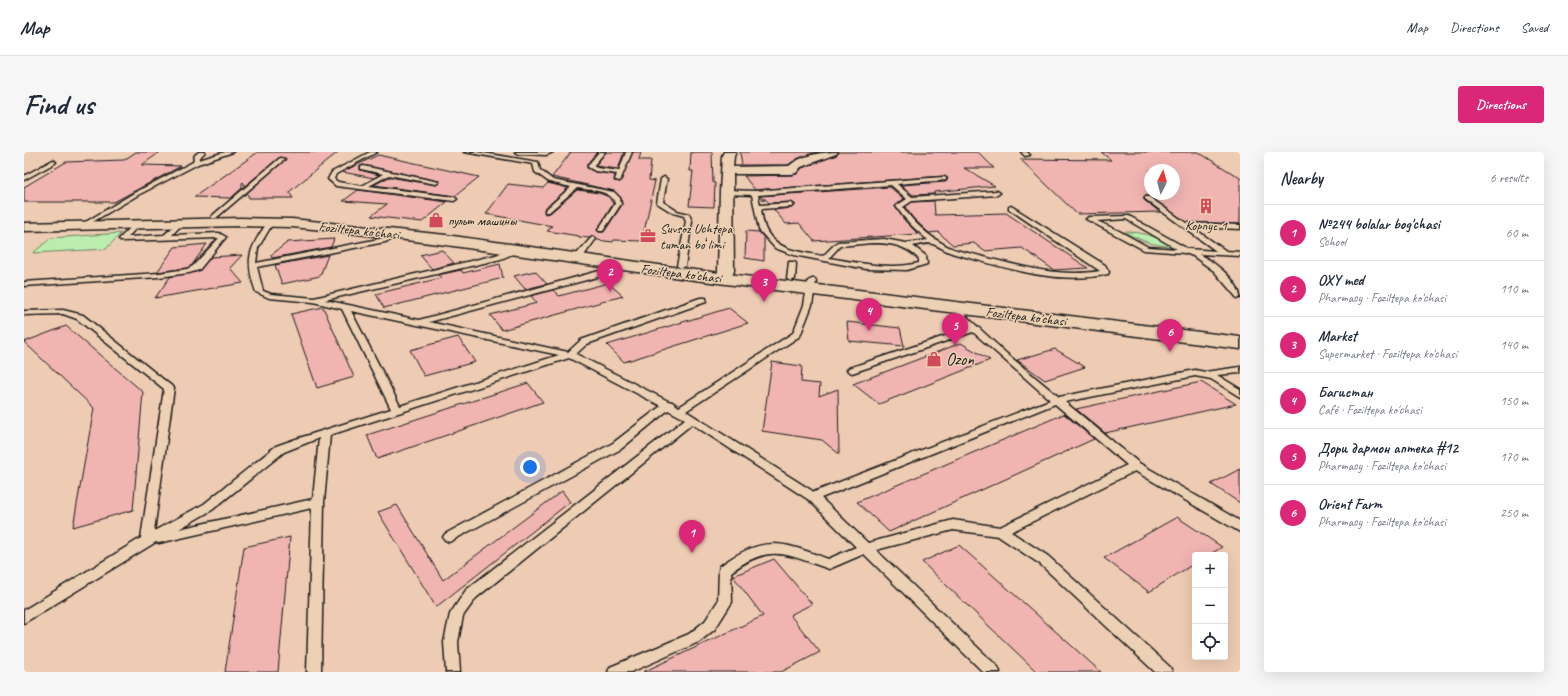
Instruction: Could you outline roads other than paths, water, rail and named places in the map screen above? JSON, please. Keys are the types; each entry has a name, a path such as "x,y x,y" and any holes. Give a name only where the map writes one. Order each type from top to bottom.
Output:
{"main road":[{"name":"Foziltepa ko'chasi","path":"24,227 214,217 275,218 340,222 452,234 624,265 1240,333"},
{"name":"Foziltepa ko'chasi","path":"24,222 136,225 270,222 334,227 514,250 681,266 725,275 792,263 811,285 959,307 1240,343"}],"street":[{"path":"725,275 726,192 728,156 730,152"},
{"path":"728,171 780,172 792,170 797,165 832,152"}],"lane":[{"path":"196,164 198,156 202,152"},
{"path":"85,223 136,194 196,164 230,152"},
{"path":"374,152 334,173 331,179 336,184 454,199"},
{"path":"467,152 536,163 537,171 551,181 612,193 617,198 618,204 601,230"},
{"path":"518,152 546,154 550,152"},
{"path":"602,152 590,166 595,169 621,172"},
{"path":"612,193 629,152"},
{"path":"214,217 282,159"},
{"path":"24,178 53,162"},
{"path":"363,168 436,182"},
{"path":"362,188 388,173"},
{"path":"726,192 755,193 893,184 944,179"},
{"path":"664,180 660,203 676,212 687,215 689,221 681,266"},
{"path":"893,184 911,199"},
{"path":"547,211 575,186"},
{"path":"755,193 762,230 792,263 825,258 851,264 881,268 907,268 923,264 923,258 918,251 906,245 885,240 838,244 825,258"},
{"path":"997,193 911,199 899,206 906,217 933,241 950,250 1029,271 1050,274 1079,275 1105,272 1102,267 1011,208"},
{"path":"1150,200 1224,253"},
{"path":"757,207 791,205"},
{"path":"1240,254 1188,252 1146,249 1117,232 1089,219 1127,217 1188,252 1198,255 1236,285 1240,296"},
{"path":"270,222 260,236 252,253 252,266 260,292 269,296 313,300 570,355 669,404 813,497 993,672"},
{"path":"166,237 178,224"},
{"path":"24,284 159,275 189,271 196,268 222,237 219,235 122,239 136,225"},
{"path":"1185,225 1240,227"},
{"path":"252,266 385,240 401,235"},
{"path":"579,256 593,239"},
{"path":"906,245 933,241"},
{"path":"313,300 498,257 514,250"},
{"path":"419,322 602,273 624,265"},
{"path":"679,411 797,334 808,305 811,285"},
{"path":"24,617 147,541 208,507 280,449 300,441 570,355 584,342 703,300"},
{"path":"959,307 963,318 973,329 1055,401 1135,466 1240,526"},
{"path":"346,308 397,410"},
{"path":"24,313 63,312 80,317 169,388 147,541"},
{"path":"852,370 973,329"},
{"path":"813,497 1055,401 1196,373 1240,370"},
{"path":"1207,373 1221,379 1240,394"},
{"path":"449,536 617,446 669,404"},
{"path":"453,672 451,642 457,614 471,594 692,419"},
{"path":"314,672 318,502 325,433"},
{"path":"1001,532 1135,466"},
{"path":"147,541 318,502"},
{"path":"615,672 694,638 710,625 725,602 725,570 738,560 771,548 784,549 829,564 866,548 953,525 1001,532 1044,560 1165,672"}],"place":[{"name":"Корпус 1","path":"1206,206"},
{"name":"пульт машины","path":"436,220"},
{"name":"Suvsoz Uchtepa tuman boʻlimi","path":"648,236"},
{"name":"OXY med","path":"610,292"},
{"name":"Market","path":"764,302"},
{"name":"Багистан","path":"869,331"},
{"name":"Дори дармон аптека #12","path":"955,346"},
{"name":"Orient Farm","path":"1170,352"},
{"name":"Ozon","path":"934,359"},
{"name":"№244 bolalar bog'chasi","path":"692,553"}]}
